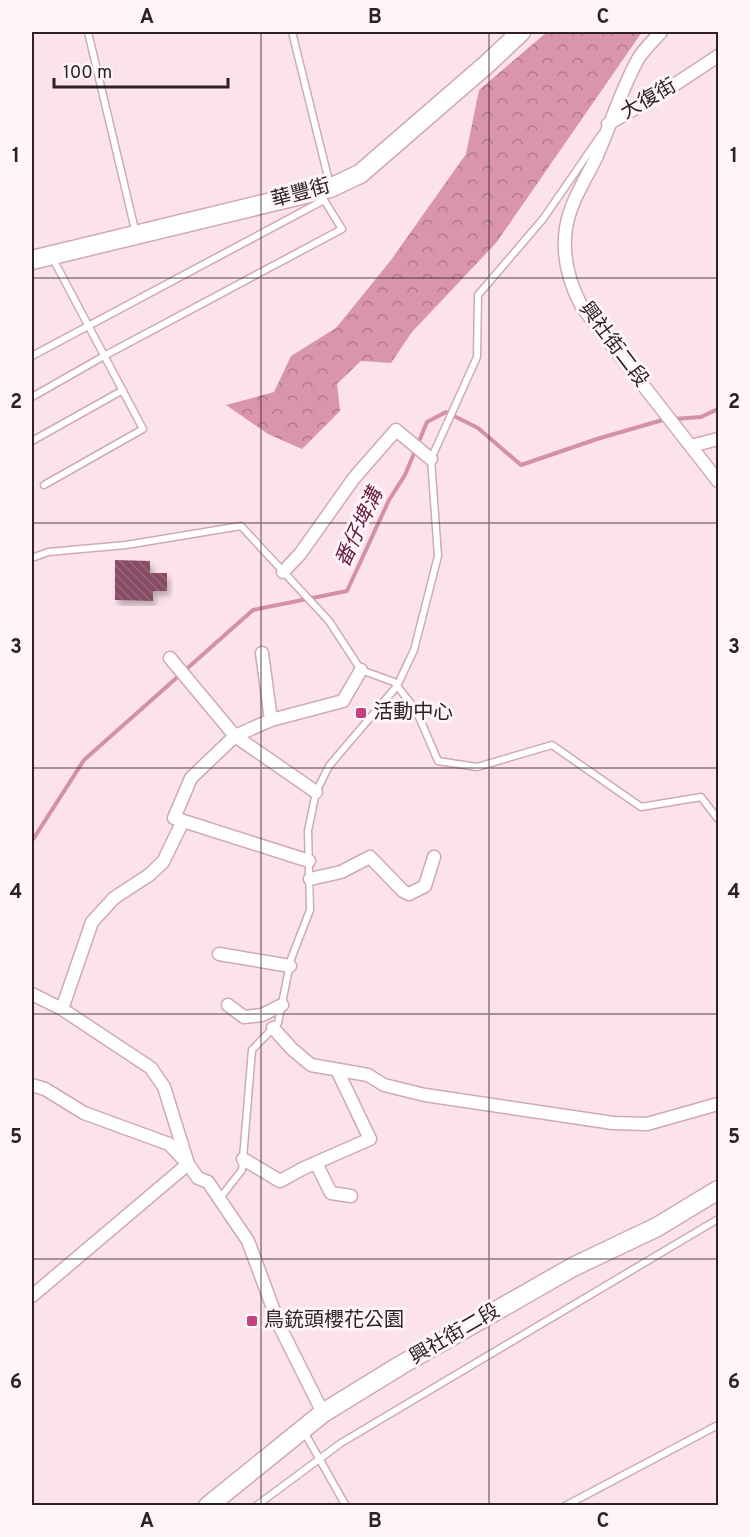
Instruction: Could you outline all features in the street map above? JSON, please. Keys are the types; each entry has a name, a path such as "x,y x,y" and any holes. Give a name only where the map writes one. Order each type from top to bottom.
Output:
{"street":[{"name":"華豐街","path":"32,260 136,234 325,193 360,174 487,64 520,32"},
{"name":"大復街","path":"608,124 639,57 661,32"},
{"name":"大復街","path":"608,124 665,91 718,56"},
{"name":"興社街二段","path":"608,124 596,158 573,203 566,228 567,267 572,288 582,307 718,481"},
{"path":"284,572 300,555 354,478 396,430 431,459"},
{"path":"691,446 718,439"},
{"path":"262,653 271,720"},
{"path":"170,658 235,736 316,792"},
{"path":"309,861 174,818 191,778 235,736 271,720 343,701 361,669"},
{"path":"62,1009 92,922 114,898 149,875 163,862 183,821"},
{"path":"310,879 341,872 370,857 403,891 409,894 424,886 434,857"},
{"path":"219,954 290,966"},
{"path":"32,994 62,1009 151,1068 164,1087 188,1164"},
{"path":"228,1005 244,1017 262,1015 282,1005"},
{"path":"273,1028 311,1065 368,1075 384,1085 425,1095 613,1123 647,1124 718,1104"},
{"path":"243,1159 280,1181 316,1162 370,1139 337,1070"},
{"path":"32,1085 45,1089 84,1113 169,1144 198,1178 208,1182 248,1241 280,1327 323,1413"},
{"path":"316,1162 332,1193 351,1196"},
{"path":"32,1296 188,1164"},
{"name":"興社街二段","path":"208,1506 323,1413 401,1365 563,1273 657,1227 718,1190"}],"lane":[{"path":"88,32 136,234"},
{"path":"32,397 104,356 342,230 325,193 292,32"},
{"path":"219,1198 242,1170 252,1050 278,1023 290,966 310,910 308,831 316,792 330,766 397,686 414,650 438,556 431,459 477,357 478,295 543,219 608,124"},
{"path":"32,356 325,193"},
{"path":"44,485 143,429 51,256"},
{"path":"32,441 123,390"},
{"path":"32,558 48,552 126,545 241,526 329,621 361,669 394,682 416,710 438,762 477,767 552,745 641,807 700,797 718,819"},
{"path":"256,1506 319,1458 718,1220"},
{"path":"565,1506 718,1425"},
{"path":"303,1430 346,1506"}],"green space":[{"path":"547,32 642,32 496,243 412,332 391,363 361,361 337,384 340,411 302,449 268,434 226,405 274,392 291,356 336,328 391,260 466,154 479,90"}],"building":[{"path":"115,560 150,561 150,573 167,573 167,591 153,591 153,601 115,600"}],"waterway":[{"name":"番仔埤溝","path":"674,419 701,417 718,409"},
{"name":"番仔埤溝","path":"32,841 84,760 253,610 347,591 389,500 405,475 427,422 446,412 478,428 521,465 597,439 666,419"}],"place":[{"name":"活動中心","path":"361,713"},
{"name":"鳥銃頭櫻花公園","path":"252,1321"}]}
